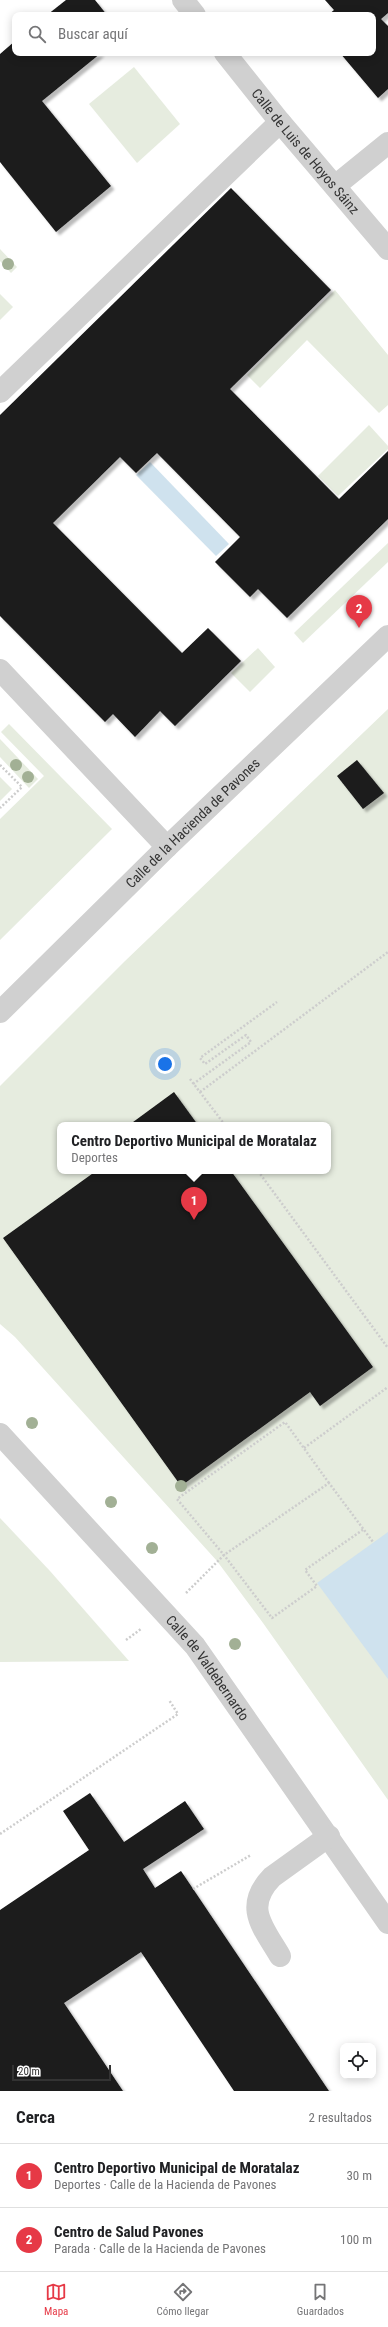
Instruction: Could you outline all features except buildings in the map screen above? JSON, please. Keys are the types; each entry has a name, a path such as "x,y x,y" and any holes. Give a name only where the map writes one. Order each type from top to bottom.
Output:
{"street":[{"path":"183,0 193,12"},
{"name":"Calle de Luis de Hoyos Sáinz","path":"227,56 280,122 388,249"},
{"path":"0,392 280,122"},
{"path":"335,186 388,143"},
{"name":"Calle de la Hacienda de Pavones","path":"0,1012 167,847 388,636"},
{"path":"0,670 167,847"},
{"name":"Calle de Valdebernardo","path":"0,1434 195,1646 329,1836 388,1923"},
{"path":"280,1956 257,1916 258,1900 265,1885 272,1877 329,1836"}],"path":[{"path":"0,765 22,787 0,808"},
{"path":"200,1092 388,952"},
{"path":"193,1084 251,1042 246,1035 205,1064 200,1058 277,1002"},
{"path":"190,1079 223,1122"},
{"path":"260,1174 388,1348"},
{"path":"304,1448 388,1386"},
{"path":"364,1529 305,1570 317,1586 272,1618 224,1555 177,1499 285,1422 329,1483 364,1529 373,1542"},
{"path":"184,1594 224,1555 329,1483"},
{"path":"126,1640 142,1627"},
{"path":"0,1834 178,1714 169,1700"},
{"path":"193,1889 255,1853"}],"shaded area":[{"path":"134,67 180,124 137,163 89,104"},
{"path":"0,249 17,267 11,273 0,261"},
{"path":"335,290 388,355 388,405 379,413 307,340 260,388 247,375"},
{"path":"0,294 13,307 0,320"},
{"path":"369,425 388,446 388,449 338,496 318,476"},
{"path":"388,543 388,562 303,643 294,633"},
{"path":"258,648 275,667 250,692 231,673"},
{"path":"388,709 388,1800 263,1623 217,1561 15,1337 0,1324 0,1086 125,961"},
{"path":"9,724 112,829 0,940 0,819 44,776 1,732"},
{"path":"0,739 38,779 29,788 0,757"},
{"path":"0,777 12,789 0,801"},
{"path":"0,1518 50,1571 129,1661 0,1662"}],"water":[{"path":"150,462 229,544 216,556 136,475"},
{"path":"388,1532 388,1679 317,1583"}],"place":[{"name":"Centro de Salud Pavones","path":"359,628"},
{"name":"Centro Deportivo Municipal de Moratalaz","path":"194,1220"}]}
